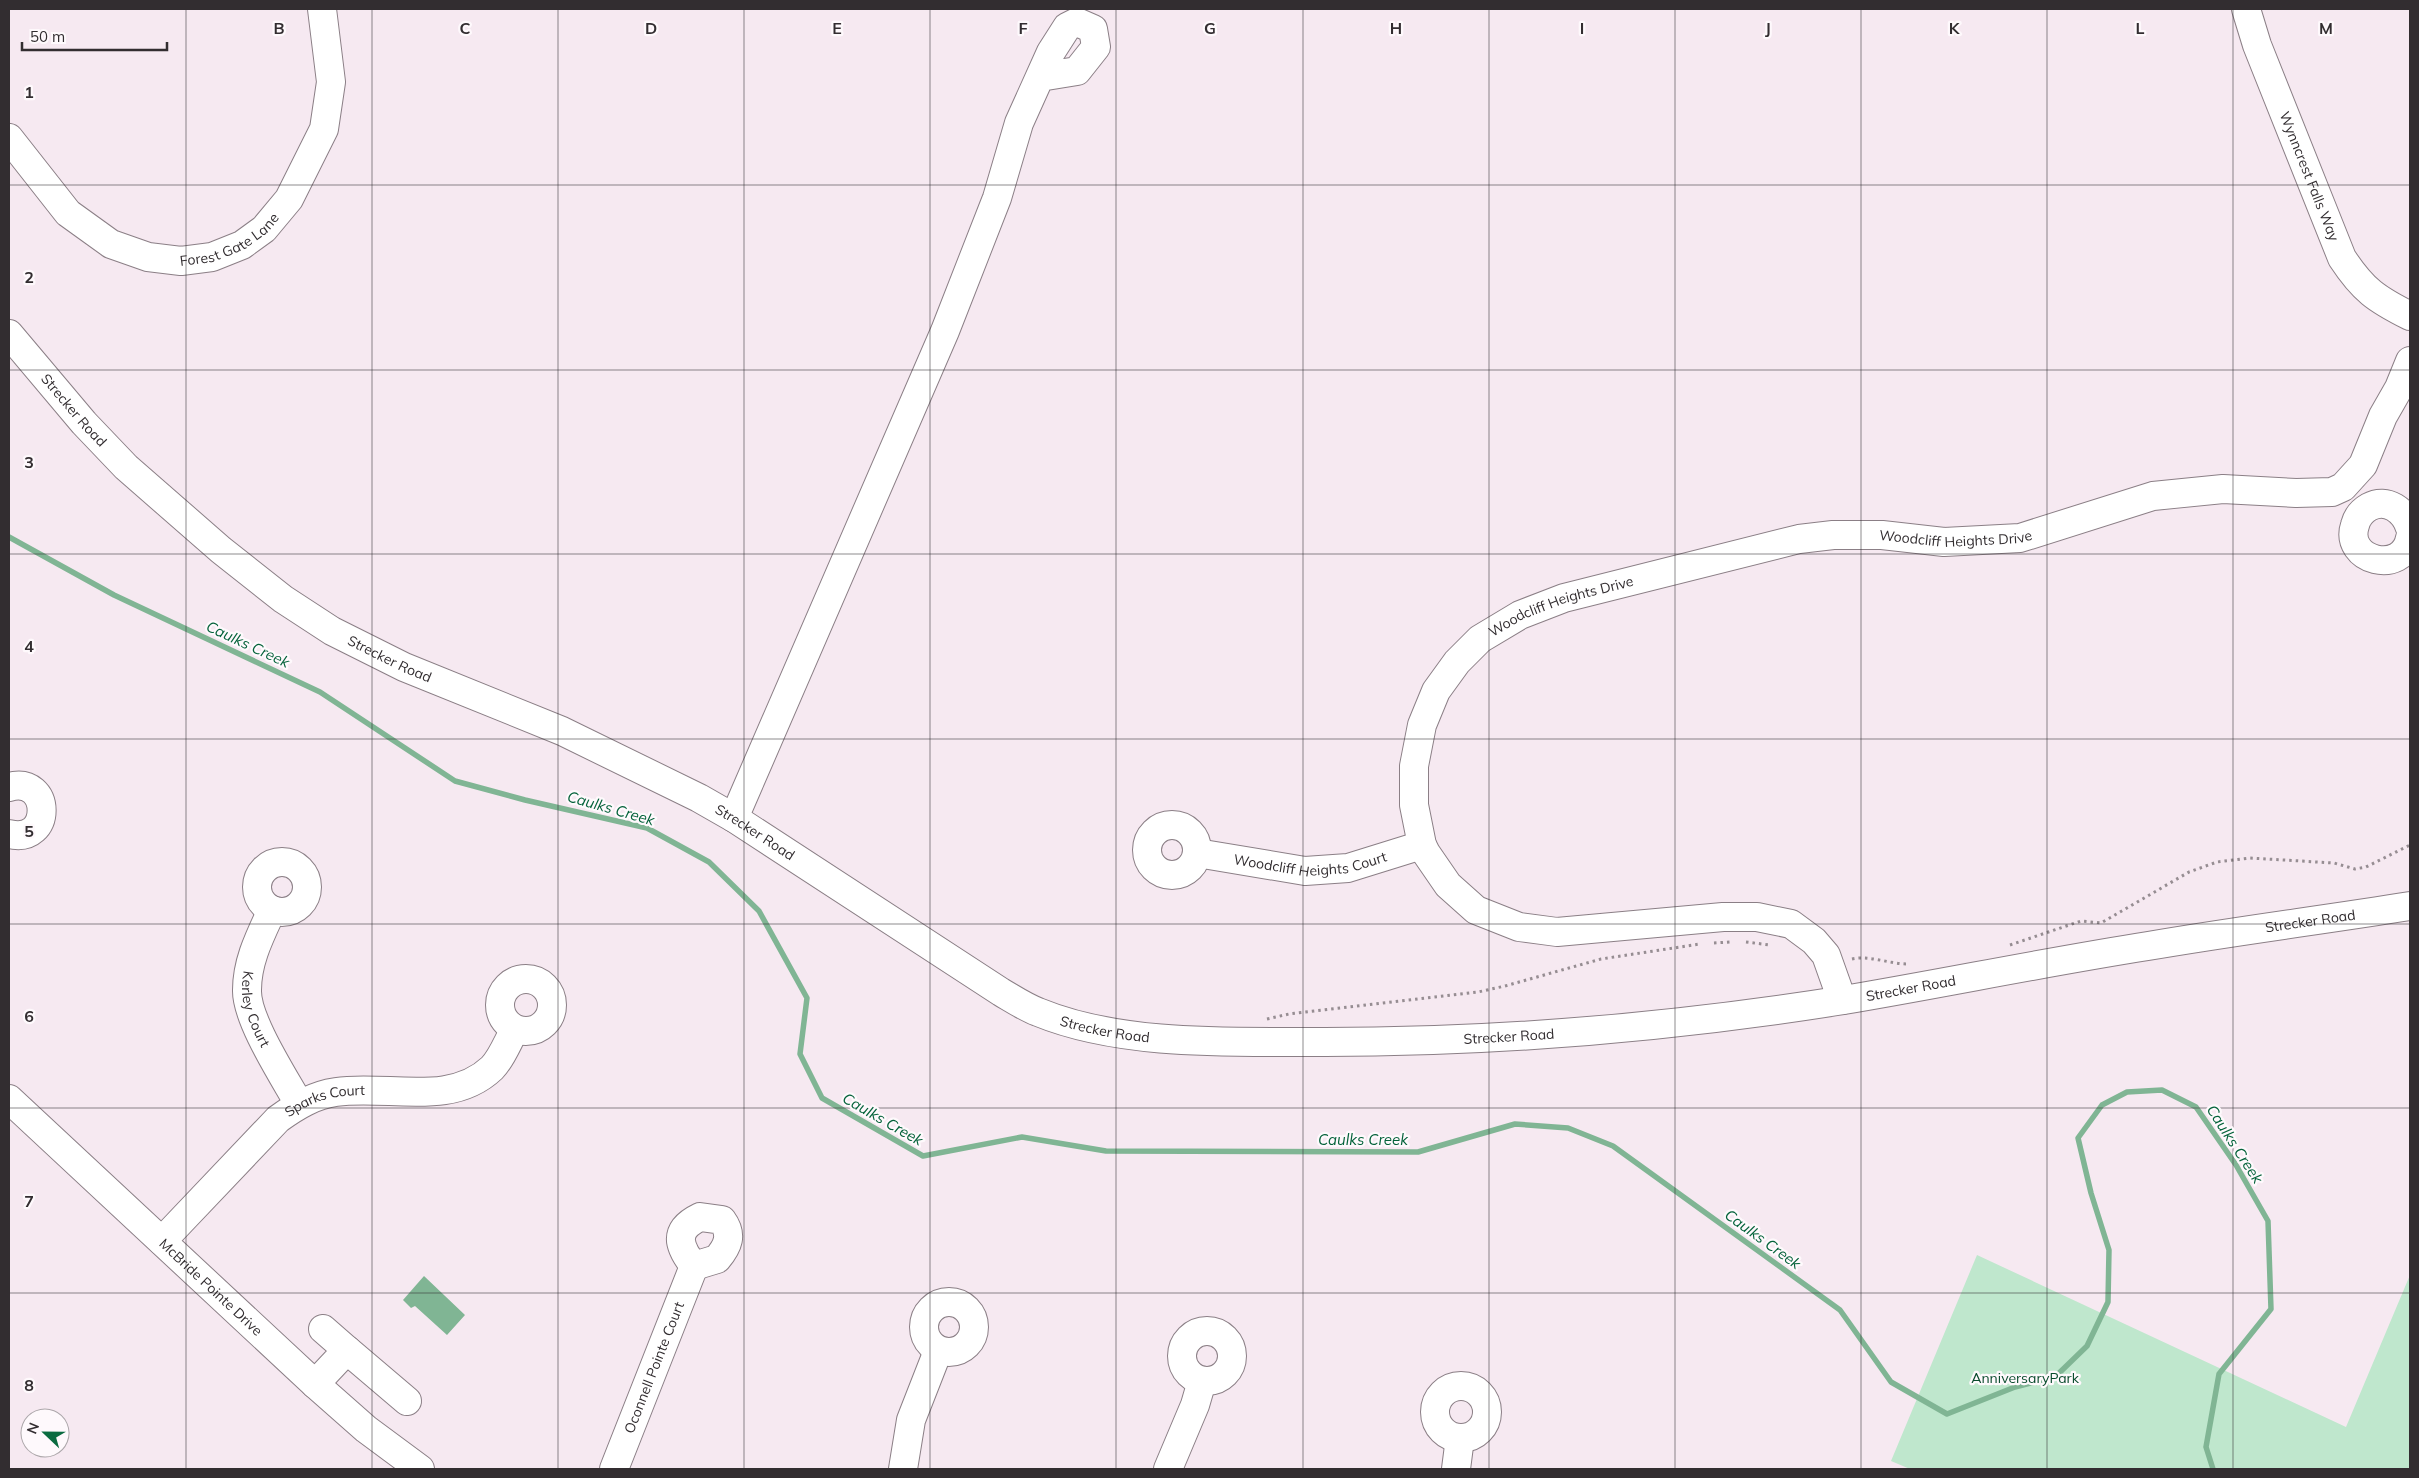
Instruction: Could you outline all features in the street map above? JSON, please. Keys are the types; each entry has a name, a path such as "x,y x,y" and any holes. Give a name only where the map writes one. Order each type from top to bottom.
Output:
{"street":[{"name":"Forest Gate Lane","path":"9,138 68,213 111,244 148,257 181,260 212,257 242,245 264,229 290,198 324,129 331,82 322,9"},
{"name":"Wynncrest Falls Way","path":"2246,9 2257,45 2342,258 2357,281 2377,299 2410,316"},
{"path":"734,818 945,332 997,198 1019,123 1040,78"},
{"name":"Strecker Road","path":"9,334 84,423 126,467 221,550 283,599 332,631 404,668 562,732 699,798 734,818 1022,1004 1036,1012 1084,1028 1120,1035 1243,1042 1451,1040 1629,1026 1842,1000 2148,946 2410,906"},
{"name":"Woodcliff Heights Drive","path":"1842,1000 1826,955 1814,941 1791,924 1757,917 1723,917 1557,932 1519,927 1476,910 1448,885 1422,845 1414,805 1414,766 1422,725 1436,691 1457,662 1480,639 1529,612 1564,598 1799,540 1833,535 1882,535 1944,542 2020,538 2153,496 2223,489 2296,493 2332,492 2343,487 2363,465 2383,416 2399,388 2410,361"},
{"path":"2353,478 2369,507"},
{"path":"2410,528 2402,511 2394,506 2379,504 2369,507 2357,519 2354,528 2356,543 2364,555 2383,562 2393,560 2405,550 2410,538"},
{"path":"9,787 19,785 34,792 39,798 42,812 41,820 32,831 18,836 9,834"},
{"name":"Woodcliff Heights Court","path":"1197,853 1305,871 1348,868 1422,845"},
{"name":"Kerley Court","path":"272,910 259,937 251,962 246,991 249,1008 257,1027 299,1104"},
{"name":"Sparks Court","path":"162,1242 278,1119 299,1104 338,1092 430,1092 456,1089 478,1080 493,1067 515,1029"},
{"name":"McBride Pointe Drive","path":"9,1099 315,1384 366,1429 420,1469"},
{"name":"Oconnell Pointe Court","path":"614,1469 694,1266"},
{"path":"323,1329 407,1401"},
{"path":"315,1384 347,1350"},
{"path":"903,1469 911,1420 938,1350"},
{"path":"1168,1469 1195,1405 1202,1381"},
{"path":"1456,1469 1460,1438"}],"green space":[{"name":"AnniversaryPark","path":"1977,1255 2346,1427 2410,1275 2410,1469 1910,1469 1891,1461"}],"shaded area":[{"path":"424,1276 465,1315 447,1335 415,1306 411,1308 403,1300"}],"waterway":[{"name":"Caulks Creek","path":"9,537 114,595 320,692 455,781 525,800 647,828 709,862 759,911 807,998 800,1054 822,1098 923,1156 1022,1137 1106,1151 1418,1152 1515,1124 1568,1128 1613,1146 1840,1310 1891,1382 1947,1414 2015,1387 2055,1377 2087,1346 2108,1302 2109,1250 2091,1193 2078,1138 2102,1105 2127,1092 2162,1090 2196,1107 2236,1165 2268,1221 2271,1309 2219,1374 2206,1447 2213,1469"}]}
